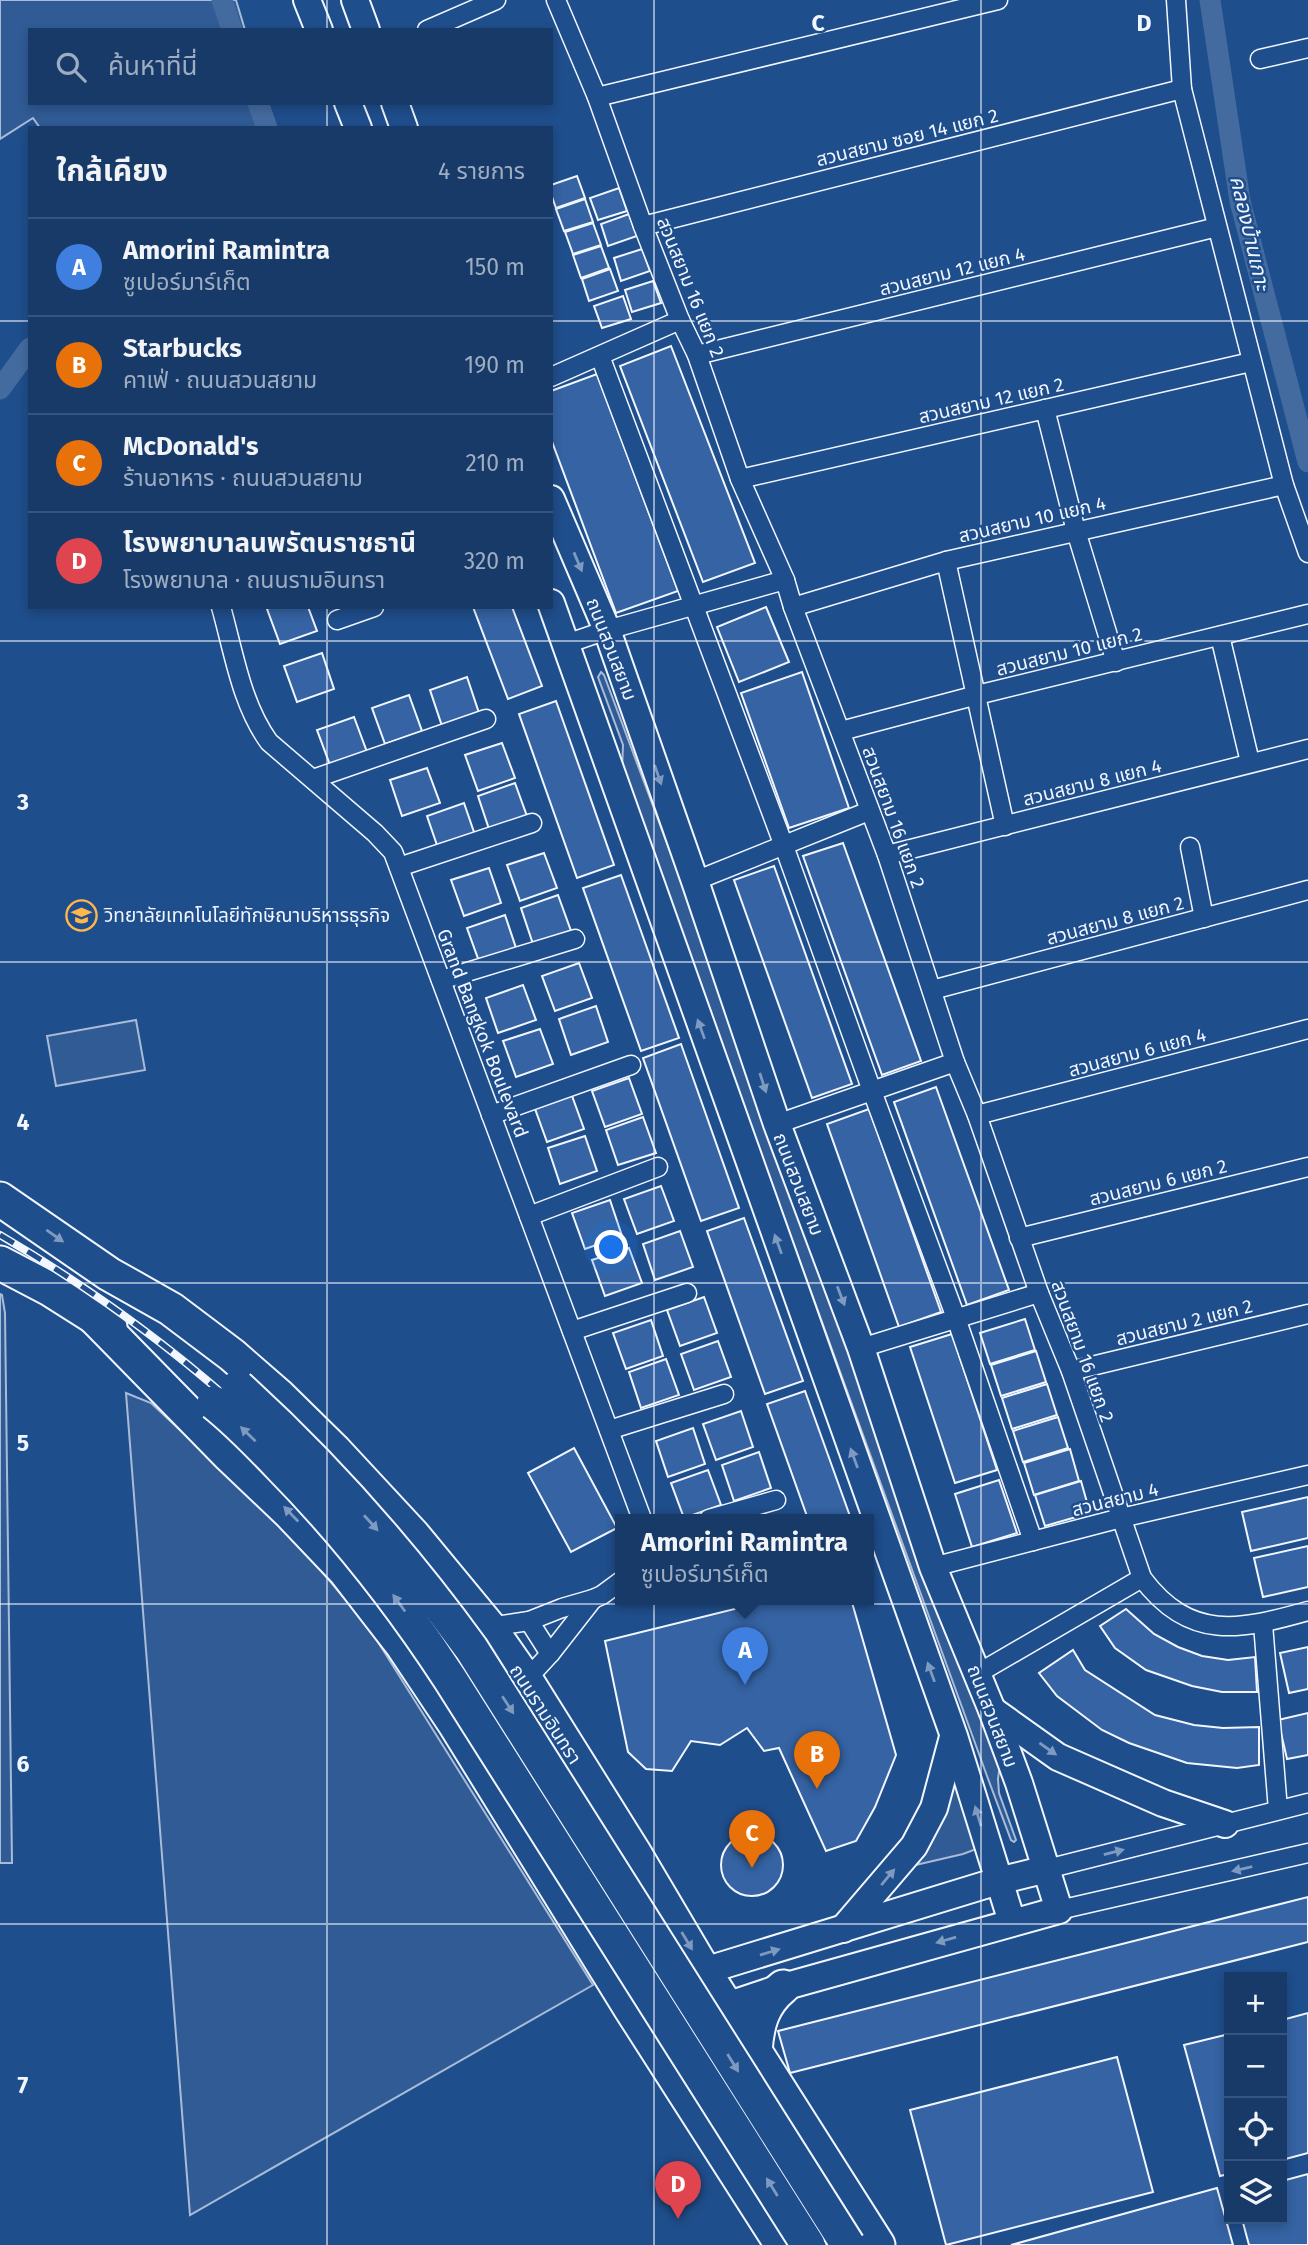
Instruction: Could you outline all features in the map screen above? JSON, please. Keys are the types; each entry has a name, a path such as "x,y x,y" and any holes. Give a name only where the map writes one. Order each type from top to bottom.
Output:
{"highway":[{"name":"ถนนรามอินทรา","path":"0,1199 110,1274 171,1309 233,1355 335,1451 413,1535 489,1627 526,1680 704,1971 878,2245"},
{"name":"ถนนรามอินทรา","path":"0,1263 50,1289 226,1395 324,1469 432,1595 471,1648 848,2245"},
{"name":"ถนนรามอินทรา","path":"110,1274 226,1395 398,1602 450,1679 790,2244"},
{"name":"ถนนรามอินทรา","path":"92,1315 228,1454 289,1511 345,1571 403,1646 654,2045 790,2244"},
{"path":"570,1909 615,1939 642,1929 650,1913 650,1896 644,1870"},
{"path":"755,2051 757,2033 770,1998 783,1987"},
{"path":"790,2244 850,2200"}],"street":[{"path":"307,0 318,28"},
{"path":"355,0 365,28"},
{"path":"432,28 496,0"},
{"name":"สวนสยาม 16 แยก 2","path":"556,0 597,97 680,320 697,355 740,479 785,580 887,855 955,1062 977,1115 1039,1293 1071,1371 1142,1578 1157,1598 1181,1614 1208,1625 1234,1627 1263,1623"},
{"path":"597,97 998,0"},
{"path":"1176,0 1182,89 1284,485 1308,553"},
{"path":"1259,59 1308,48"},
{"name":"สวนสยาม ซอย 14 แยก 2","path":"643,226 1182,89"},
{"path":"349,105 357,126"},
{"path":"396,105 403,126"},
{"name":"สวนสยาม 12 แยก 4","path":"697,355 1217,226"},
{"path":"553,376 680,320"},
{"path":"600,356 784,846 956,1318 1033,1541"},
{"name":"สวนสยาม 12 แยก 2","path":"740,479 1251,362"},
{"path":"1045,409 1076,531 1116,662"},
{"name":"สวนสยาม 10 แยก 4","path":"793,607 946,561 1284,485"},
{"name":"ถนนสวนสยาม","path":"553,504 607,630 777,1124 861,1348 933,1567 992,1710 1059,1910"},
{"path":"946,561 1005,826"},
{"path":"566,644 785,580"},
{"name":"ถนนสวนสยาม","path":"553,608 954,1737 1012,1922"},
{"name":"Grand Bangkok Boulevard","path":"222,609 247,704 269,742 375,833 393,852 640,1514"},
{"path":"337,620 368,609"},
{"name":"สวนสยาม 10 แยก 2","path":"841,731 1308,614"},
{"path":"1220,636 1250,762"},
{"path":"313,779 486,719"},
{"name":"สวนสยาม 8 แยก 4","path":"887,855 1308,749"},
{"path":"695,881 869,811"},
{"path":"398,867 532,824"},
{"path":"1190,847 1204,918"},
{"name":"สวนสยาม 8 แยก 2","path":"932,990 1308,890"},
{"path":"441,980 575,939"},
{"name":"สวนสยาม 6 แยก 4","path":"977,1115 1308,1029"},
{"path":"777,1124 955,1062"},
{"path":"491,1115 631,1065"},
{"path":"529,1216 658,1167"},
{"name":"สวนสยาม 6 แยก 2","path":"1019,1238 1308,1167"},
{"path":"572,1331 687,1293"},
{"path":"861,1348 1039,1293"},
{"name":"สวนสยาม 2 แยก 2","path":"1071,1371 1308,1314"},
{"path":"609,1430 724,1394"},
{"name":"สวนสยาม 4","path":"933,1567 1121,1518 1308,1475"},
{"path":"727,1514 776,1500"},
{"path":"977,1674 1142,1578"},
{"path":"489,1627 528,1622 593,1599 615,1585"},
{"path":"526,1680 593,1599"},
{"path":"1278,1810 1263,1623 1308,1611"},
{"path":"528,1622 550,1654"},
{"path":"992,1710 1058,1757 1163,1803 1226,1824"},
{"path":"844,1929 914,1846 934,1808 954,1737"},
{"path":"631,2009 704,1971 998,1881 1308,1803"},
{"path":"654,2045 726,2006 783,1987 1059,1910 1308,1853"}],"shaded area":[{"path":"0,0 236,0 244,28 28,28 28,105 269,105 275,126 39,126 33,118 0,139"},
{"path":"601,672 674,862 799,1217 1000,1764 999,1793 1016,1840 1014,1842 987,1776 622,772 623,745 598,677"},
{"path":"136,1020 145,1070 56,1086 47,1036"},
{"path":"0,1294 5,1313 12,1863 0,1863"},
{"path":"126,1393 151,1403 284,1527 368,1626 593,1985 190,2215"},
{"path":"955,1779 979,1848 907,1867"}],"building":[{"path":"577,176 585,198 556,208 553,184"},
{"path":"619,188 627,211 598,220 590,198"},
{"path":"585,199 593,222 564,231 556,209"},
{"path":"629,214 637,236 608,246 601,224"},
{"path":"593,223 601,245 573,254 565,232"},
{"path":"601,246 609,268 581,278 573,255"},
{"path":"642,249 650,271 621,281 614,258"},
{"path":"610,269 618,291 589,301 582,279"},
{"path":"653,281 661,303 632,312 625,290"},
{"path":"623,296 631,319 602,328 594,306"},
{"path":"671,346 755,563 703,582 620,366"},
{"path":"597,374 678,591 616,613 553,444 553,390"},
{"path":"766,607 789,662 739,682 717,627"},
{"path":"267,609 309,609 317,631 280,644"},
{"path":"474,609 513,609 542,686 508,699"},
{"path":"322,653 334,689 297,702 284,666"},
{"path":"802,672 849,808 789,828 741,693"},
{"path":"467,677 479,713 442,726 430,690"},
{"path":"409,695 422,731 385,744 372,708"},
{"path":"556,701 614,865 577,878 519,714"},
{"path":"354,717 367,752 330,765 317,730"},
{"path":"502,743 515,778 478,791 465,755"},
{"path":"427,768 440,803 402,816 390,780"},
{"path":"515,783 528,819 490,832 478,796"},
{"path":"464,803 476,838 439,851 427,816"},
{"path":"843,843 921,1061 882,1075 803,856"},
{"path":"544,853 557,888 520,901 507,865"},
{"path":"774,866 852,1084 812,1098 734,880"},
{"path":"489,868 501,903 464,916 451,880"},
{"path":"621,875 679,1038 641,1051 583,888"},
{"path":"558,895 571,931 533,944 521,908"},
{"path":"505,915 517,951 480,964 467,928"},
{"path":"579,963 592,998 555,1011 542,976"},
{"path":"523,985 536,1020 498,1033 486,998"},
{"path":"596,1006 608,1042 571,1055 559,1019"},
{"path":"540,1029 553,1064 516,1077 503,1041"},
{"path":"681,1044 739,1208 701,1221 643,1058"},
{"path":"629,1078 642,1114 605,1127 592,1091"},
{"path":"936,1087 1009,1290 967,1305 894,1102"},
{"path":"571,1093 584,1129 547,1142 534,1106"},
{"path":"869,1109 941,1312 899,1327 827,1124"},
{"path":"643,1117 656,1153 618,1165 606,1130"},
{"path":"585,1136 597,1171 560,1184 548,1148"},
{"path":"661,1186 674,1221 637,1234 624,1199"},
{"path":"610,1200 622,1236 585,1249 572,1213"},
{"path":"744,1218 803,1381 765,1394 707,1231"},
{"path":"680,1231 693,1267 655,1280 643,1244"},
{"path":"629,1248 642,1283 605,1296 592,1260"},
{"path":"704,1297 717,1333 680,1346 667,1310"},
{"path":"1025,1319 1035,1350 990,1364 980,1333"},
{"path":"651,1320 663,1356 626,1369 613,1333"},
{"path":"952,1334 997,1470 955,1483 910,1347"},
{"path":"718,1341 731,1377 694,1390 681,1354"},
{"path":"1036,1351 1046,1382 1001,1396 991,1365"},
{"path":"666,1359 679,1395 641,1408 629,1372"},
{"path":"1047,1384 1057,1415 1012,1429 1002,1398"},
{"path":"805,1391 849,1514 806,1514 767,1404"},
{"path":"741,1411 753,1447 716,1460 703,1424"},
{"path":"1058,1417 1068,1448 1023,1462 1013,1431"},
{"path":"693,1428 705,1464 668,1477 656,1441"},
{"path":"574,1448 615,1524 615,1529 571,1552 528,1473"},
{"path":"1070,1449 1079,1481 1034,1495 1024,1463"},
{"path":"759,1452 771,1488 734,1501 722,1465"},
{"path":"708,1470 721,1505 695,1514 683,1514 671,1483"},
{"path":"999,1480 1017,1533 972,1547 955,1494"},
{"path":"1081,1481 1090,1513 1045,1526 1035,1495"},
{"path":"1308,1497 1308,1538 1251,1551 1242,1512"},
{"path":"1308,1546 1308,1587 1263,1597 1254,1558"},
{"path":"751,1605 853,1605 896,1755 875,1807 856,1841 826,1851 779,1748 764,1751 747,1728 720,1745 691,1741 672,1771 646,1769 628,1752 605,1641"},
{"path":"1126,1609 1154,1634 1202,1656 1228,1660 1255,1657 1257,1692 1222,1692 1192,1686 1146,1670 1115,1648 1100,1626"},
{"path":"1308,1647 1308,1689 1289,1693 1280,1653"},
{"path":"1073,1650 1085,1670 1155,1715 1194,1725 1223,1728 1259,1727 1259,1765 1237,1768 1187,1763 1129,1743 1102,1730 1057,1696 1039,1673"},
{"path":"1308,1713 1308,1755 1287,1759 1278,1720"},
{"path":"746,1834 758,1834 774,1843 781,1853 781,1877 774,1887 758,1896 746,1896 735,1891 726,1882 721,1871 721,1859 726,1848 735,1839"},
{"path":"1308,1897 1308,1942 790,2073 778,2031"},
{"path":"1308,2013 1308,2153 1287,2159 1287,2035 1287,2019"},
{"path":"1224,2035 1224,2175 1220,2176 1184,2045"},
{"path":"1117,2057 1153,2192 946,2245 910,2110"},
{"path":"1308,2174 1308,2245 1249,2245 1243,2224 1287,2224 1287,2180"},
{"path":"1217,2188 1224,2213 1224,2224 1227,2224 1233,2245 1011,2245"}],"waterway":[{"path":"222,0 231,28"},
{"name":"คลองบ้านเกาะ","path":"1210,0 1240,201 1308,462"},
{"path":"259,105 266,126"},
{"path":"0,389 28,351"}],"railway":[{"path":"0,1235 109,1305 211,1384 307,1474 382,1558 438,1631 502,1728 825,2245"}],"place":[{"name":"วิทยาลัยเทคโนโลยีทักษิณาบริหารธุรกิจ","path":"81,915"},
{"name":"Amorini Ramintra","path":"745,1685"},
{"name":"Starbucks","path":"817,1789"},
{"name":"McDonald's","path":"752,1868"},
{"name":"โรงพยาบาลนพรัตนราชธานี","path":"678,2219"}]}
